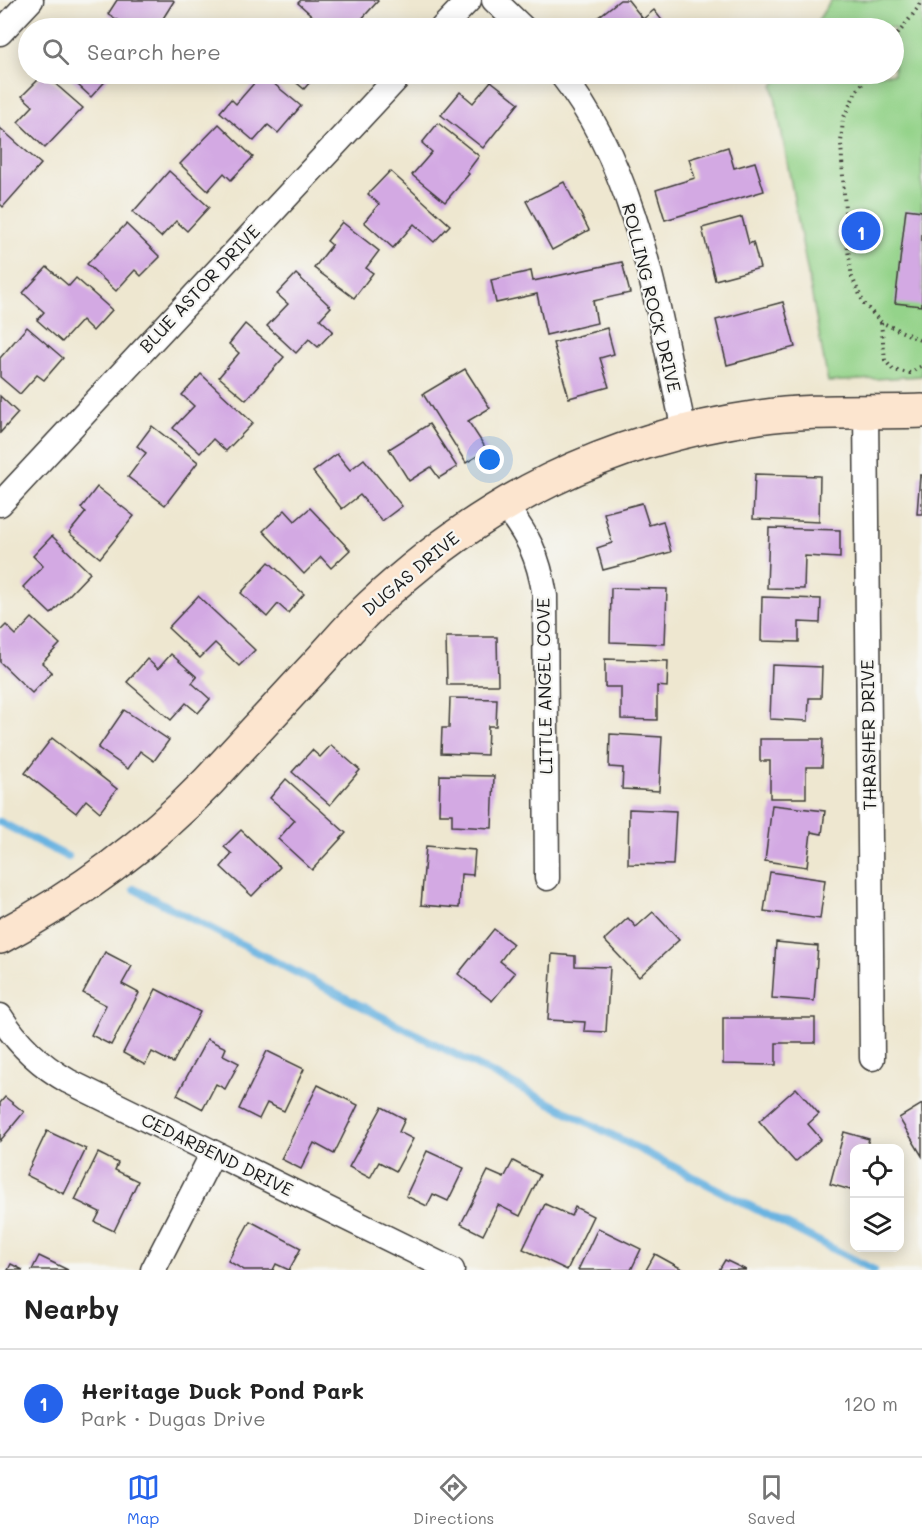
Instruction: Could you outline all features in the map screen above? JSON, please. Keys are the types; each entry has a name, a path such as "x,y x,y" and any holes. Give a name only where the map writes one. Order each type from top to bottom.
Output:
{"street":[{"path":"0,33 31,0"},
{"path":"452,18 469,0"},
{"path":"494,0 513,18"},
{"name":"BLUE ASTOR DRIVE","path":"0,504 392,84"},
{"name":"ROLLING ROCK DRIVE","path":"568,84 597,126 636,222 684,430"},
{"name":"THRASHER DRIVE","path":"866,411 872,1058"},
{"name":"DUGAS DRIVE","path":"0,937 66,900 152,835 182,809 369,608 453,537 504,504 538,485 600,457 684,430 794,413 922,411"},
{"name":"LITTLE ANGEL COVE","path":"504,504 531,543 540,568 545,596 547,878"},
{"name":"CEDARBEND DRIVE","path":"0,1016 15,1036 52,1072 84,1090 452,1270"},
{"path":"153,1270 213,1153"}],"path":[{"path":"904,26 918,8 921,0"},
{"path":"862,84 843,120 841,143 847,244 852,277 864,304 881,322 922,341"},
{"path":"881,322 885,360 893,370 910,373 922,366"}],"green space":[{"path":"831,0 922,0 922,376 828,382 773,86 774,84 904,84 904,18 819,18"}],"building":[{"path":"117,0 174,1 163,18 114,18 108,14"},
{"path":"301,0 378,1 363,18 315,18 298,3"},
{"path":"620,0 628,0 642,18 597,18"},
{"path":"654,10 660,18 644,18"},
{"path":"34,84 55,84 83,108 45,148 18,122 33,106 22,96"},
{"path":"77,84 103,84 91,97"},
{"path":"253,84 274,84 301,106 278,133 268,125 254,141 220,112 231,99 236,104"},
{"path":"298,84 308,84 304,89"},
{"path":"489,84 495,84 519,103 483,148 441,115 460,92 473,103"},
{"path":"438,123 479,156 467,172 469,174 445,202 412,175 432,152 422,143"},
{"path":"219,124 253,157 231,180 224,173 208,191 180,164"},
{"path":"0,128 41,164 3,207 0,204"},
{"path":"728,147 734,168 755,162 764,191 665,220 656,190 695,178 689,159"},
{"path":"169,171 209,207 187,231 176,221 161,237 133,212"},
{"path":"390,171 450,225 434,242 414,224 393,248 364,222 379,204 368,194"},
{"path":"564,182 589,230 552,250 526,201"},
{"path":"906,209 922,211 922,306 895,303"},
{"path":"742,217 749,244 753,242 760,268 715,280 702,228"},
{"path":"342,222 379,251 366,268 373,273 354,298 314,268 332,245 327,241"},
{"path":"126,224 160,257 141,276 135,270 116,291 87,264"},
{"path":"622,262 630,293 593,301 597,323 546,335 537,294 496,303 491,280 531,271 533,281"},
{"path":"47,267 69,286 76,278 112,310 93,331 82,320 62,342 37,320 44,312 23,293"},
{"path":"296,274 331,307 320,319 333,331 318,347 309,339 296,353 267,326 288,304 277,294"},
{"path":"783,302 795,347 727,365 716,320"},
{"path":"245,324 284,357 246,400 219,377 239,353 229,344"},
{"path":"27,327 63,358 44,380 37,375 20,394 0,377 0,358"},
{"path":"607,328 614,354 600,358 609,387 569,398 553,343"},
{"path":"465,369 490,408 468,421 487,450 466,463 423,394"},
{"path":"201,374 253,423 226,451 213,439 200,453 173,428 194,406 182,395"},
{"path":"0,396 18,413 0,433"},
{"path":"429,424 457,467 439,478 431,467 409,481 389,449"},
{"path":"152,426 198,462 165,505 128,477 146,453 137,446"},
{"path":"337,454 350,470 364,459 402,506 382,521 360,495 342,509 313,472"},
{"path":"755,474 820,476 819,522 753,519"},
{"path":"920,475 922,475 922,514 917,514"},
{"path":"97,487 134,516 100,558 69,533 86,512 81,508"},
{"path":"642,503 649,525 663,521 671,552 603,570 597,548 612,543 604,513"},
{"path":"310,508 350,550 331,568 321,557 304,574 263,531 285,510 295,521"},
{"path":"769,528 840,530 840,558 805,556 804,589 767,588"},
{"path":"52,536 90,573 51,614 23,587 43,566 33,556"},
{"path":"269,562 304,594 288,613 278,604 267,617 241,593"},
{"path":"611,588 667,589 665,644 610,642"},
{"path":"198,596 255,650 239,666 215,643 200,658 168,628"},
{"path":"762,597 821,599 820,623 799,622 799,642 761,641"},
{"path":"32,618 60,644 42,663 52,672 32,693 0,662 0,631 6,625 16,635"},
{"path":"446,637 497,637 498,685 447,685"},
{"path":"171,654 197,677 192,683 210,699 198,713 186,703 171,720 127,682 147,659 158,669"},
{"path":"605,659 668,661 667,687 657,686 657,720 621,719 621,687 605,687"},
{"path":"772,665 822,667 821,698 809,698 808,721 770,719"},
{"path":"450,698 497,699 496,726 488,726 487,755 441,753 442,728 449,728"},
{"path":"124,710 169,740 154,761 140,751 128,769 98,748"},
{"path":"610,734 662,737 659,791 622,789 623,768 609,767"},
{"path":"52,738 117,789 100,812 86,800 76,813 25,773"},
{"path":"760,739 823,739 822,767 806,767 806,798 770,798 770,761 760,761"},
{"path":"331,745 360,770 330,805 292,772 312,750 320,757"},
{"path":"440,775 494,776 492,828 452,826 452,814 439,814"},
{"path":"286,779 346,833 312,870 278,839 295,820 270,798"},
{"path":"772,805 825,811 822,834 811,832 807,867 765,861"},
{"path":"629,809 676,811 673,865 628,864"},
{"path":"241,830 280,867 252,896 221,867 232,854 224,847"},
{"path":"426,846 475,850 473,875 461,874 459,908 421,905"},
{"path":"770,872 825,880 820,919 764,911"},
{"path":"653,912 679,940 639,977 604,940 628,918 636,927"},
{"path":"494,929 513,944 500,961 515,973 492,1001 458,974"},
{"path":"776,942 818,946 814,1001 772,998"},
{"path":"105,952 132,966 122,984 139,993 111,1045 91,1035 106,1005 83,993"},
{"path":"552,954 575,956 575,966 610,967 606,1032 584,1031 585,1022 548,1020"},
{"path":"156,989 200,1012 173,1063 152,1052 145,1065 123,1053"},
{"path":"723,1018 815,1018 815,1043 776,1043 776,1065 723,1064"},
{"path":"207,1039 226,1048 223,1055 239,1063 225,1089 216,1084 203,1109 177,1095"},
{"path":"267,1051 304,1069 284,1111 267,1103 259,1119 239,1109"},
{"path":"318,1085 358,1105 334,1154 314,1143 301,1169 281,1159"},
{"path":"796,1088 819,1114 808,1124 821,1139 795,1162 759,1121"},
{"path":"5,1097 24,1112 0,1141 0,1103"},
{"path":"922,1104 922,1156 899,1118"},
{"path":"382,1107 405,1119 399,1132 413,1139 396,1171 379,1162 370,1178 349,1167"},
{"path":"47,1131 86,1149 64,1194 26,1175"},
{"path":"844,1132 869,1139 867,1144 850,1144 850,1190 830,1184"},
{"path":"427,1151 464,1168 448,1201 433,1194 427,1206 406,1196"},
{"path":"98,1153 118,1163 115,1170 138,1181 114,1231 95,1222 100,1212 75,1200"},
{"path":"513,1161 540,1175 520,1216 498,1205 483,1235 461,1224 488,1171 504,1178"},
{"path":"545,1204 571,1216 575,1207 593,1216 567,1270 523,1249"},
{"path":"250,1221 301,1248 289,1270 276,1264 273,1270 244,1270 228,1261"},
{"path":"598,1228 641,1249 631,1270 578,1270"},
{"path":"655,1254 684,1270 646,1270"},
{"path":"39,1256 68,1270 32,1270"},
{"path":"725,1260 746,1270 719,1270"},
{"path":"11,1264 23,1270 8,1270"}],"waterway":[{"path":"0,822 68,857"},
{"path":"134,889 874,1270"}],"place":[{"name":"Heritage Duck Pond Park","path":"861,231"}]}
